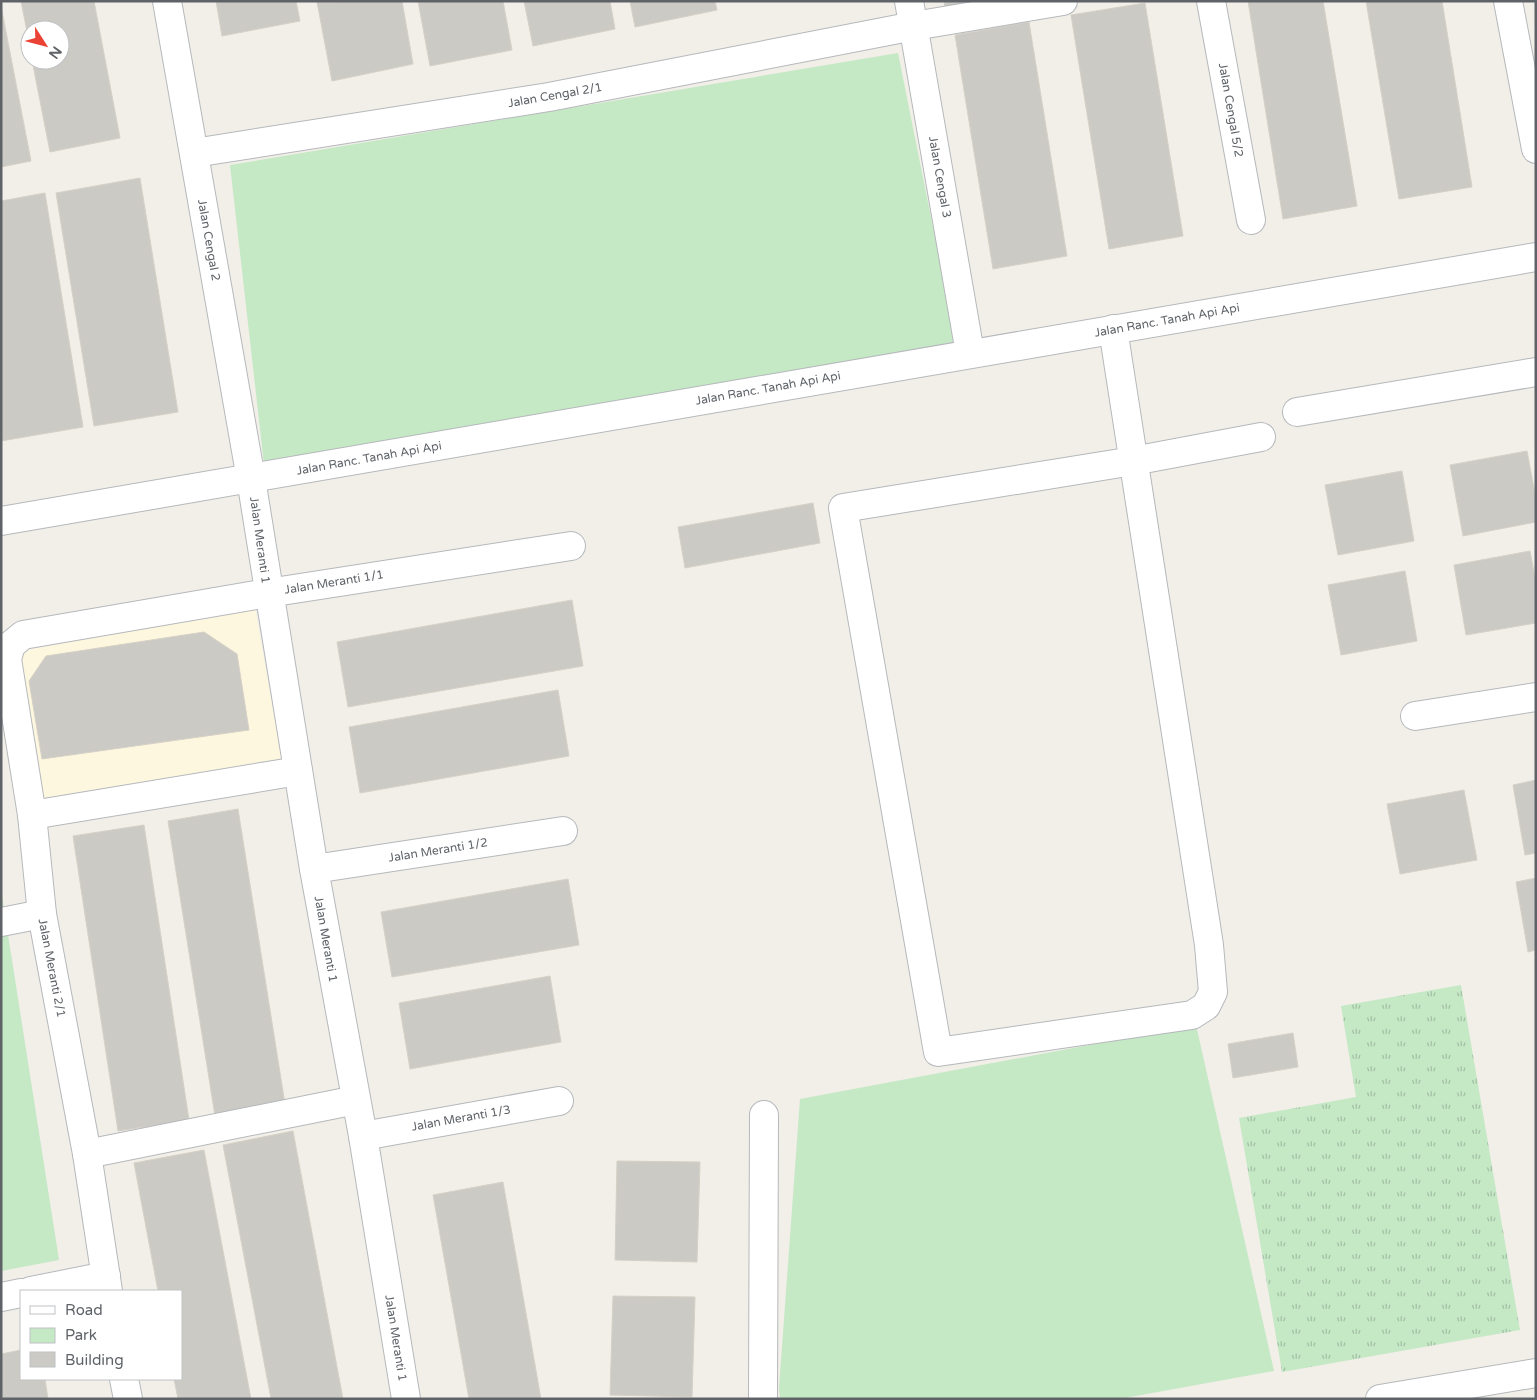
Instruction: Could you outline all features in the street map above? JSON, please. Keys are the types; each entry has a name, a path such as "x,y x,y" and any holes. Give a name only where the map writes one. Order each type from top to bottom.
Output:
{"street":[{"name":"Jalan Cengal 2","path":"167,1 251,479"},
{"name":"Jalan Cengal 2/1","path":"194,153 549,97 912,14 1063,1"},
{"name":"Jalan Cengal 5/2","path":"1211,1 1251,220"},
{"path":"1508,1 1536,149"},
{"name":"Jalan Cengal 3","path":"912,14 970,353"},
{"name":"Jalan Ranc. Tanah Api Api","path":"1,521 1536,257"},
{"path":"1113,329 1133,461 1208,945 1213,992 1206,1006 1192,1015 938,1052 843,508 1133,461 1261,436"},
{"path":"1297,412 1536,372"},
{"name":"Jalan Meranti 1","path":"251,479 314,869 364,1136 406,1399"},
{"name":"Jalan Meranti 1/1","path":"6,640 23,635 268,593 571,546"},
{"name":"Jalan Meranti 2/1","path":"6,640 7,659 32,815 42,914 87,1154 107,1284"},
{"path":"1415,716 1536,697"},
{"path":"32,815 298,771"},
{"name":"Jalan Meranti 1/2","path":"314,869 563,831"},
{"path":"1,922 42,914"},
{"path":"87,1154 356,1100"},
{"name":"Jalan Meranti 1/3","path":"364,1136 559,1101"},
{"path":"762,1399 764,1115"},
{"path":"42,1290 107,1284"},
{"path":"1,1297 20,1293"},
{"path":"1380,1399 1536,1373"},
{"path":"124,1380 128,1399"}],"shaded area":[{"path":"255,608 282,760 41,805 14,652"}],"green space":[{"path":"898,53 956,342 264,464 230,165"},
{"path":"1,890 59,1260 1,1271"},
{"path":"1461,985 1520,1330 1282,1372 1239,1118 1356,1097 1341,1006"},
{"path":"1196,1025 1274,1371 1119,1399 780,1399 779,1388 800,1099"}],"building":[{"path":"21,1 94,1 120,138 50,152 34,70 70,70 70,20 25,20"},
{"path":"216,1 296,1 300,21 222,36"},
{"path":"402,1 413,64 332,81 317,2"},
{"path":"418,1 503,1 512,50 430,66"},
{"path":"524,1 610,1 615,29 533,46"},
{"path":"630,1 715,1 717,10 635,27"},
{"path":"944,1 991,1 945,9"},
{"path":"1248,1 1323,1 1357,206 1283,219"},
{"path":"1366,1 1442,1 1472,187 1399,199"},
{"path":"1145,3 1183,236 1109,249 1071,15"},
{"path":"1,6 31,161 1,167"},
{"path":"1029,22 1067,256 993,269 955,35"},
{"path":"140,178 178,412 94,426 56,193"},
{"path":"45,193 83,427 1,441 1,201"},
{"path":"1527,451 1536,499 1536,522 1463,536 1450,465"},
{"path":"1402,471 1414,541 1338,555 1325,485"},
{"path":"813,503 820,543 685,568 678,527"},
{"path":"1530,551 1536,583 1536,623 1466,635 1454,565"},
{"path":"1405,571 1417,641 1341,655 1328,585"},
{"path":"572,600 583,666 348,707 337,642"},
{"path":"204,632 237,654 249,730 42,759 29,681 46,656"},
{"path":"558,690 569,756 360,793 349,727"},
{"path":"1536,780 1536,853 1525,855 1513,785"},
{"path":"1464,790 1477,860 1400,874 1387,804"},
{"path":"238,809 285,1104 215,1116 168,821"},
{"path":"144,825 189,1120 118,1131 73,836"},
{"path":"1536,878 1536,950 1528,952 1516,882"},
{"path":"568,879 579,945 392,977 381,912"},
{"path":"550,976 561,1042 410,1069 399,1003"},
{"path":"1293,1033 1298,1067 1233,1078 1228,1044"},
{"path":"293,1131 343,1399 271,1399 223,1145"},
{"path":"204,1150 251,1399 178,1399 174,1380 182,1380 182,1290 158,1290 134,1163"},
{"path":"617,1161 700,1162 697,1262 615,1260"},
{"path":"503,1182 541,1399 469,1399 433,1195"},
{"path":"613,1296 695,1297 692,1397 610,1395"},
{"path":"20,1350 20,1380 45,1380 48,1399 1,1399 1,1354"}]}
